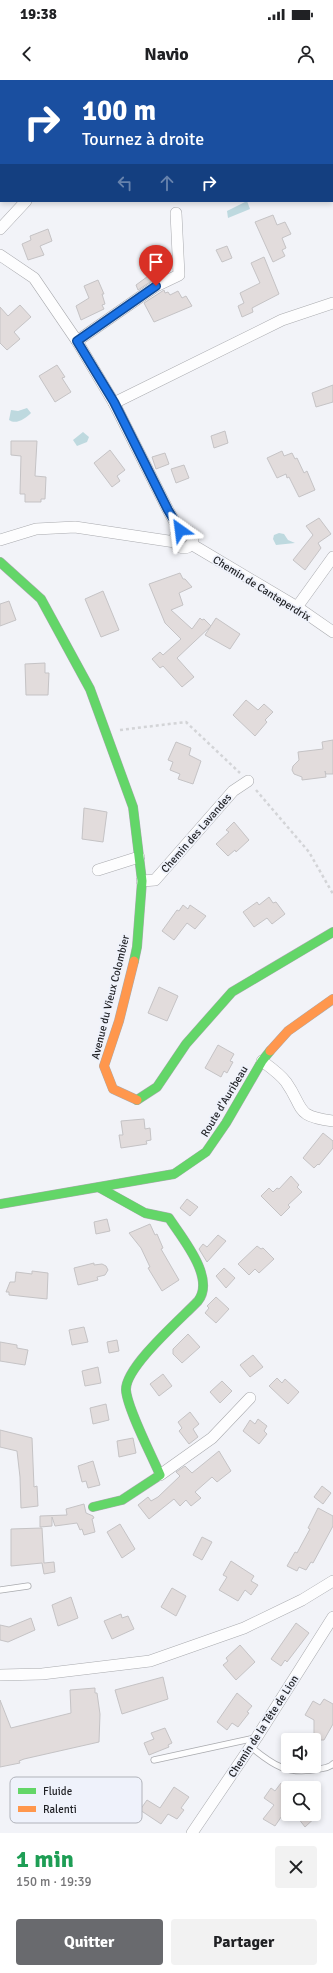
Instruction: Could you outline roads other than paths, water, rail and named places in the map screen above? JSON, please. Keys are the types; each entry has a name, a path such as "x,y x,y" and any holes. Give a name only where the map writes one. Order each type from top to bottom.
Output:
{"street":[{"path":"0,230 25,202"},
{"path":"77,341 156,286 179,275 176,214"},
{"path":"0,255 34,278 77,341 114,402 168,510 180,530"},
{"path":"114,402 282,320 333,303"},
{"path":"0,540 36,529 75,527 175,542 176,536 180,530"},
{"path":"180,530 187,530 192,534 193,539 191,544"},
{"name":"Chemin de Canteperdrix","path":"175,542 182,547 188,547 191,544 296,607 333,632"},
{"path":"296,607 333,557"},
{"name":"Avenue du Vieux Colombier","path":"0,562 41,599 90,689 133,807 142,881 137,947 118,1021 104,1066 113,1089 136,1101 157,1087 186,1044 232,992 333,932"},
{"name":"Chemin des Lavandes","path":"142,881 155,880 233,791 248,781"},
{"path":"98,870 139,857"},
{"name":"Route d'Auribeau","path":"0,1204 100,1188 174,1174 206,1152 226,1123 262,1060 288,1031 333,1000"},
{"path":"262,1060 285,1081 306,1116 333,1122"},
{"path":"100,1188 128,1202 145,1213 169,1218 197,1266 204,1283 204,1293 135,1366 128,1376 125,1389 128,1400 160,1475"},
{"path":"92,1507 122,1500 160,1475 212,1438 250,1398"},
{"path":"0,1675 42,1674 150,1661 244,1628 302,1600 333,1581"},
{"name":"Chemin de la Tête de Lion","path":"192,1833 254,1742 333,1617"}],"lane":[{"path":"0,1590 28,1586"},
{"path":"154,1760 254,1742 271,1763 288,1771 312,1770 333,1764"}],"water":[{"path":"245,202 247,202 250,209 228,218 227,211"},
{"path":"27,408 31,413 20,421 15,422 9,420 11,410 18,411"},
{"path":"83,432 89,437 87,442 77,446 73,440"},
{"path":"279,533 284,534 288,540 295,543 276,545 273,539 274,535"}]}
